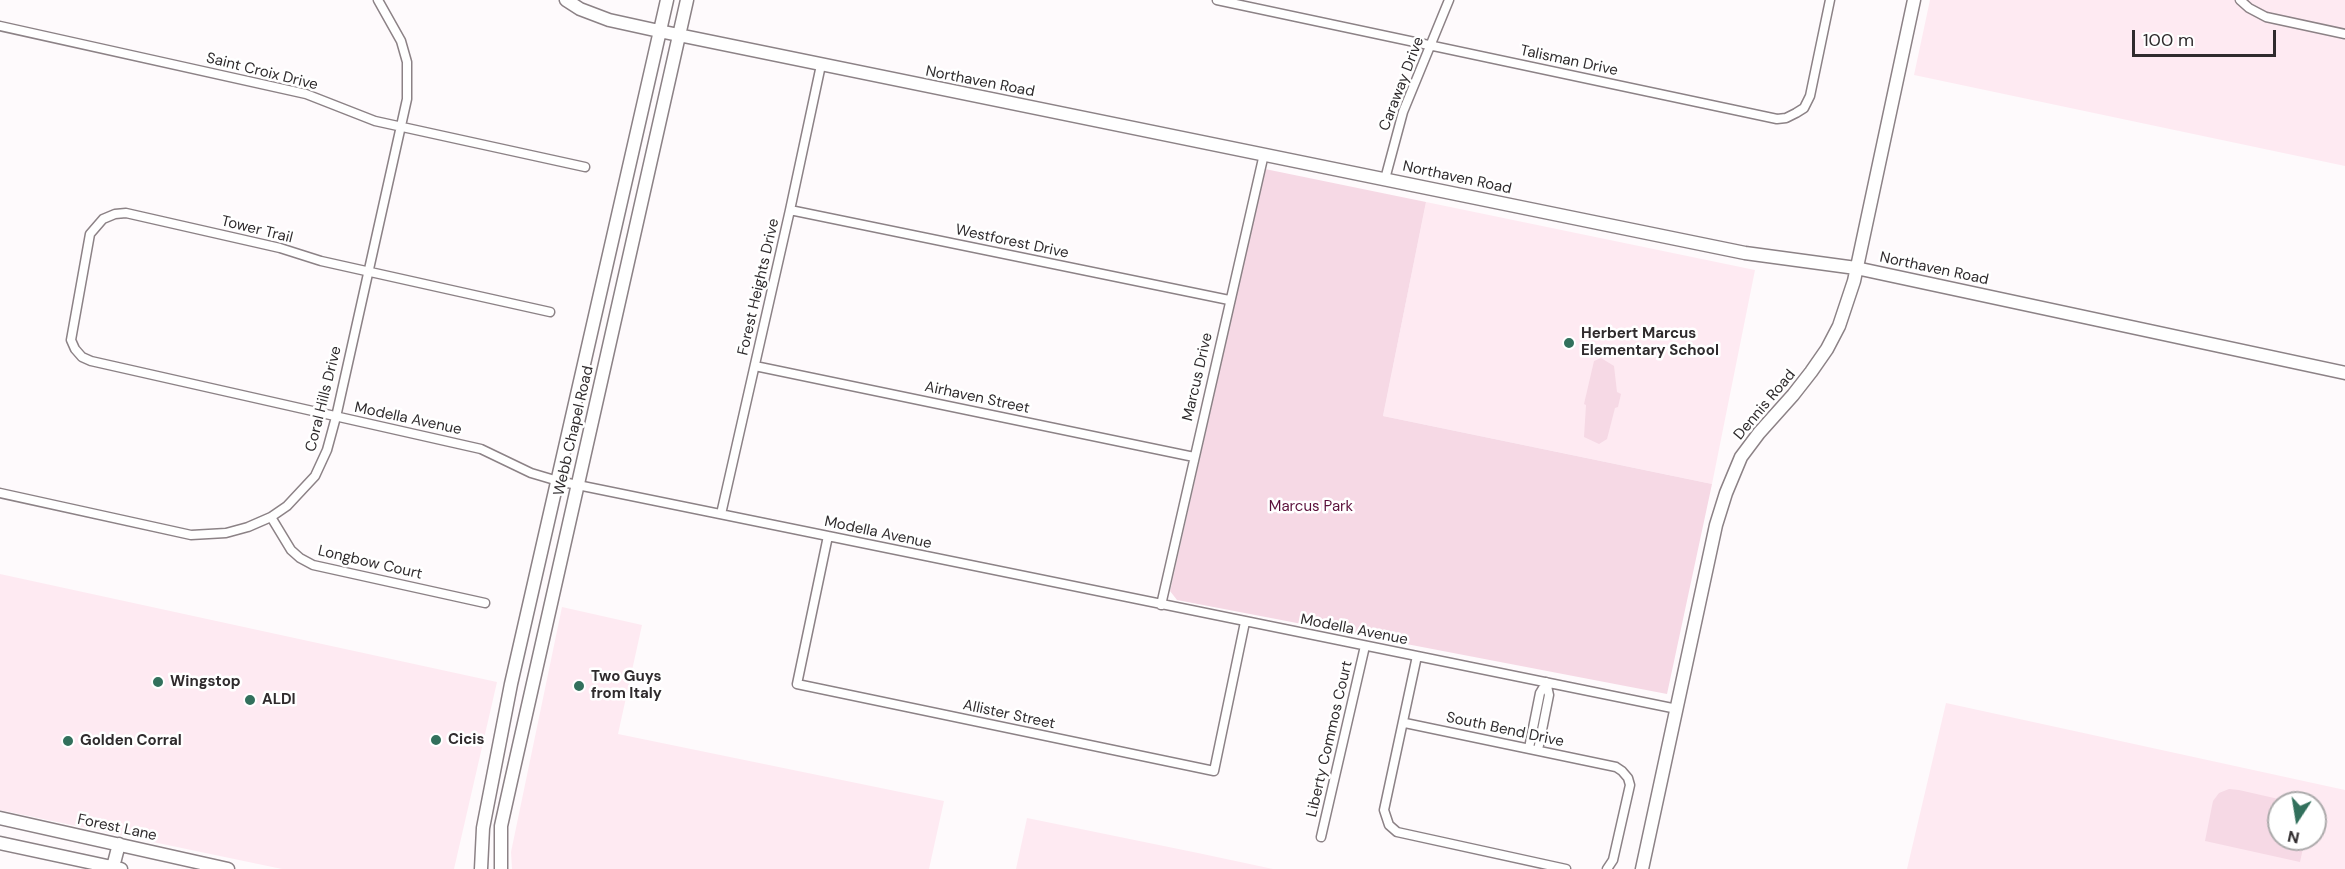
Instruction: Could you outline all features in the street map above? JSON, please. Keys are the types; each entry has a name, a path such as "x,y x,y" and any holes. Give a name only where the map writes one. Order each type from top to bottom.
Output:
{"street":[{"name":"Coral Hills Drive","path":"0,493 191,535 225,533 248,527 271,517 287,506 315,476 327,450 336,417 407,99 407,62 401,41 378,0"},
{"name":"Northaven Road","path":"566,0 580,9 609,20 659,32 1745,254 1856,268 2345,373"},
{"name":"Webb Chapel Road","path":"480,869 483,828 511,684 667,0"},
{"name":"Webb Chapel Road","path":"501,869 501,826 510,781 687,0"},
{"name":"Talisman Drive","path":"1217,0 1777,119 1786,118 1803,108 1810,96 1830,0"},
{"name":"Caraway Drive","path":"1385,179 1403,112 1449,0"},
{"name":"Dennis Road","path":"1641,869 1716,525 1726,493 1741,458 1758,433 1793,395 1827,349 1839,326 1856,268 1914,0"},
{"path":"2240,0 2266,17 2345,34"},
{"name":"Saint Croix Drive","path":"0,26 306,94 355,115 585,167"},
{"name":"Forest Heights Drive","path":"721,514 821,65"},
{"name":"Marcus Drive","path":"1161,605 1264,154"},
{"name":"Westforest Drive","path":"790,210 1229,300"},
{"name":"Tower Trail","path":"82,357 71,340 90,234 103,219 115,213 126,213 258,243 369,272 550,312"},
{"name":"Modella Avenue","path":"82,357 91,361 481,449 531,473 558,481 1677,709"},
{"name":"Airhaven Street","path":"755,366 1194,457"},
{"name":"Longbow Court","path":"271,517 291,550 313,565 485,603"},
{"name":"Allister Street","path":"828,536 797,684 1214,771 1245,622"},
{"name":"Liberty Commos Court","path":"1321,837 1365,646"},
{"path":"1418,656 1384,810 1389,825 1397,832 1566,869"},
{"path":"1533,749 1549,695 1546,682"},
{"name":"South Bend Drive","path":"1405,723 1533,749 1622,771 1630,785 1613,860 1607,869"},
{"path":"492,780 510,781"},
{"name":"Forest Lane","path":"0,820 228,869"},
{"path":"0,843 117,868 119,844"}],"shaded area":[{"path":"1930,0 2345,0 2345,166 1914,75"},
{"name":"Herbert Marcus Elementary School","path":"1426,202 1755,270 1712,484 1383,416"},
{"path":"0,574 497,682 454,869 282,869 0,810"},
{"path":"562,607 642,625 618,734 944,801 929,869 512,869 511,852"},
{"path":"1946,703 2345,790 2345,869 1907,869"},
{"path":"1027,818 1198,853 1273,869 1016,869"}],"green space":[{"name":"Marcus Park","path":"1265,169 1426,202 1383,416 1712,484 1667,694 1177,600 1170,591"},
{"path":"1601,358 1614,366 1617,392 1621,394 1607,439 1599,444 1584,437 1586,405 1584,404 1594,361"},
{"path":"2229,789 2267,796 2267,851 2302,851 2300,862 2205,841 2213,801 2219,793"}],"place":[{"name":"Herbert Marcus Elementary School","path":"1569,343"},
{"name":"Wingstop","path":"158,682"},
{"name":"Two Guys from Italy","path":"579,686"},
{"name":"ALDI","path":"250,700"},
{"name":"Cicis","path":"436,740"},
{"name":"Golden Corral","path":"68,741"}]}
